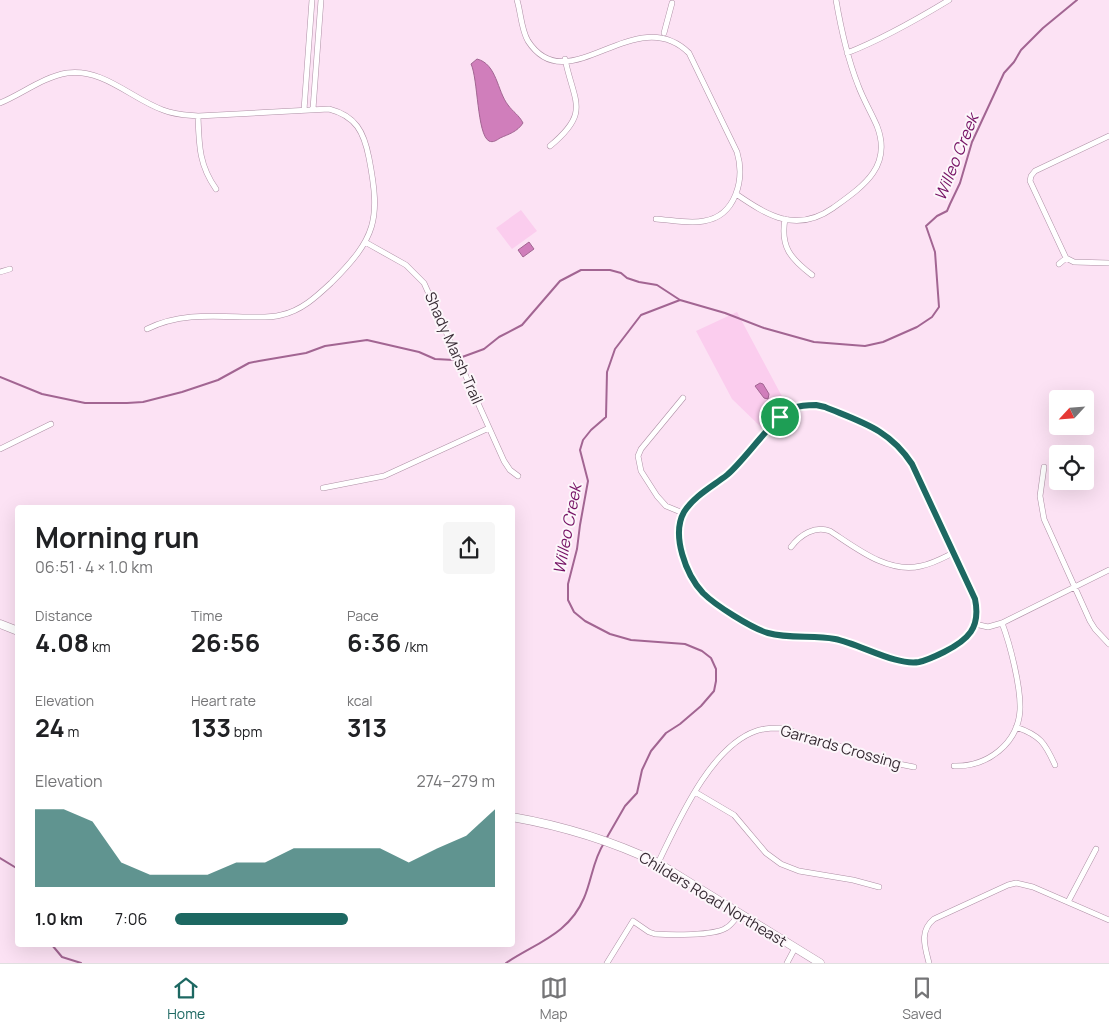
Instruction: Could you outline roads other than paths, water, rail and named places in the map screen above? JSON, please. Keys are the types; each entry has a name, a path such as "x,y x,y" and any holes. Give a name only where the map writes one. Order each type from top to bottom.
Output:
{"street":[{"path":"304,110 312,0"},
{"path":"313,109 321,0"},
{"path":"517,0 528,40 535,49 544,55 554,59 565,59 609,41"},
{"path":"736,194 765,213 785,219 811,218 825,214 864,185 878,165 881,149 879,133 858,86 847,53 836,0"},
{"path":"847,53 895,32 949,0"},
{"path":"664,33 672,3"},
{"path":"656,30 678,41 689,53 737,152 741,173 740,184 736,194 726,210 709,220 696,222 656,219"},
{"path":"550,146 569,130 576,113 576,98 565,59"},
{"path":"0,103 55,76 68,73 82,73 95,76 113,84 165,111 181,115 198,116 329,109 344,114 356,124 364,137 375,198 373,221 365,242 352,262 319,295 293,312 267,317 186,316 166,321 147,329"},
{"path":"198,116 199,147 202,161 216,189"},
{"path":"1109,136 1035,171 1031,176 1031,186 1066,258 1074,262 1109,263"},
{"path":"1024,174 1031,176"},
{"path":"785,219 784,236 788,250 796,263 812,275"},
{"name":"Shady Marsh Trail","path":"365,242 406,265 424,283 504,461 510,470 518,476"},
{"path":"1059,264 1066,258"},
{"path":"0,272 10,269"},
{"path":"683,398 640,449 638,456 641,471 661,502 684,514"},
{"path":"816,405 825,407 876,429 899,446 912,464 975,599 975,624 965,640 957,645 930,658 911,662 895,659 834,639 778,635 758,629 710,599 696,582 680,548 679,530 684,514 693,502 742,462 780,417 794,408 816,405"},
{"path":"0,449 51,424"},
{"path":"322,488 384,476 489,428"},
{"path":"1044,467 1040,496 1042,514 1095,629 1109,644"},
{"path":"791,547 798,538 824,528 872,557 899,568 921,566 953,553"},
{"path":"975,624 988,626 1002,623 1109,570"},
{"path":"954,766 973,765 991,757 1006,744 1016,727 1020,709 1019,698 1010,645 1002,623"},
{"path":"0,624 15,630"},
{"path":"1016,727 1039,738 1045,744 1055,765"},
{"name":"Garrards Crossing","path":"658,863 708,771 735,743 756,731 772,728 791,730 889,762 914,767"},
{"path":"695,792 734,815 766,853 781,864 799,871 853,880 879,887"},
{"name":"Childers Road Northeast","path":"515,818 586,834 658,863 820,963"},
{"path":"1068,902 1096,849"},
{"path":"929,963 924,939 925,928 928,924 934,919 1008,885 1025,884 1109,920"},
{"path":"607,963 633,921 648,932 655,934 712,933 726,929 739,914"},
{"path":"787,963 795,948"}],"waterway":[{"name":"Willeo Creek","path":"606,839 625,806 637,793 642,770 651,751 666,733 701,706 714,691 716,681 716,669 711,658 702,651 685,644 631,640 610,634 585,621 574,612 568,600 568,584 577,549 588,481 580,450 583,440 606,417 607,372 615,349 641,315 680,300 725,313 764,328 814,342 865,346 883,342 917,327 932,317 939,307 935,252 926,226 937,216 947,211 960,183 972,142 1004,73 1014,62 1021,50 1043,28 1077,0"},
{"path":"0,377 42,394 85,403 127,403 143,402 182,392 218,380 249,363 306,353 325,346 367,340 419,352 435,359 454,360 484,349 499,337 522,325 560,281 581,270 610,270 621,273 627,278 657,285 680,300"},
{"name":"Willeo Creek","path":"506,963 551,936 570,921 584,898 597,856 604,843"},
{"path":"0,858 15,867"},
{"path":"54,947 62,957 81,963"}]}
